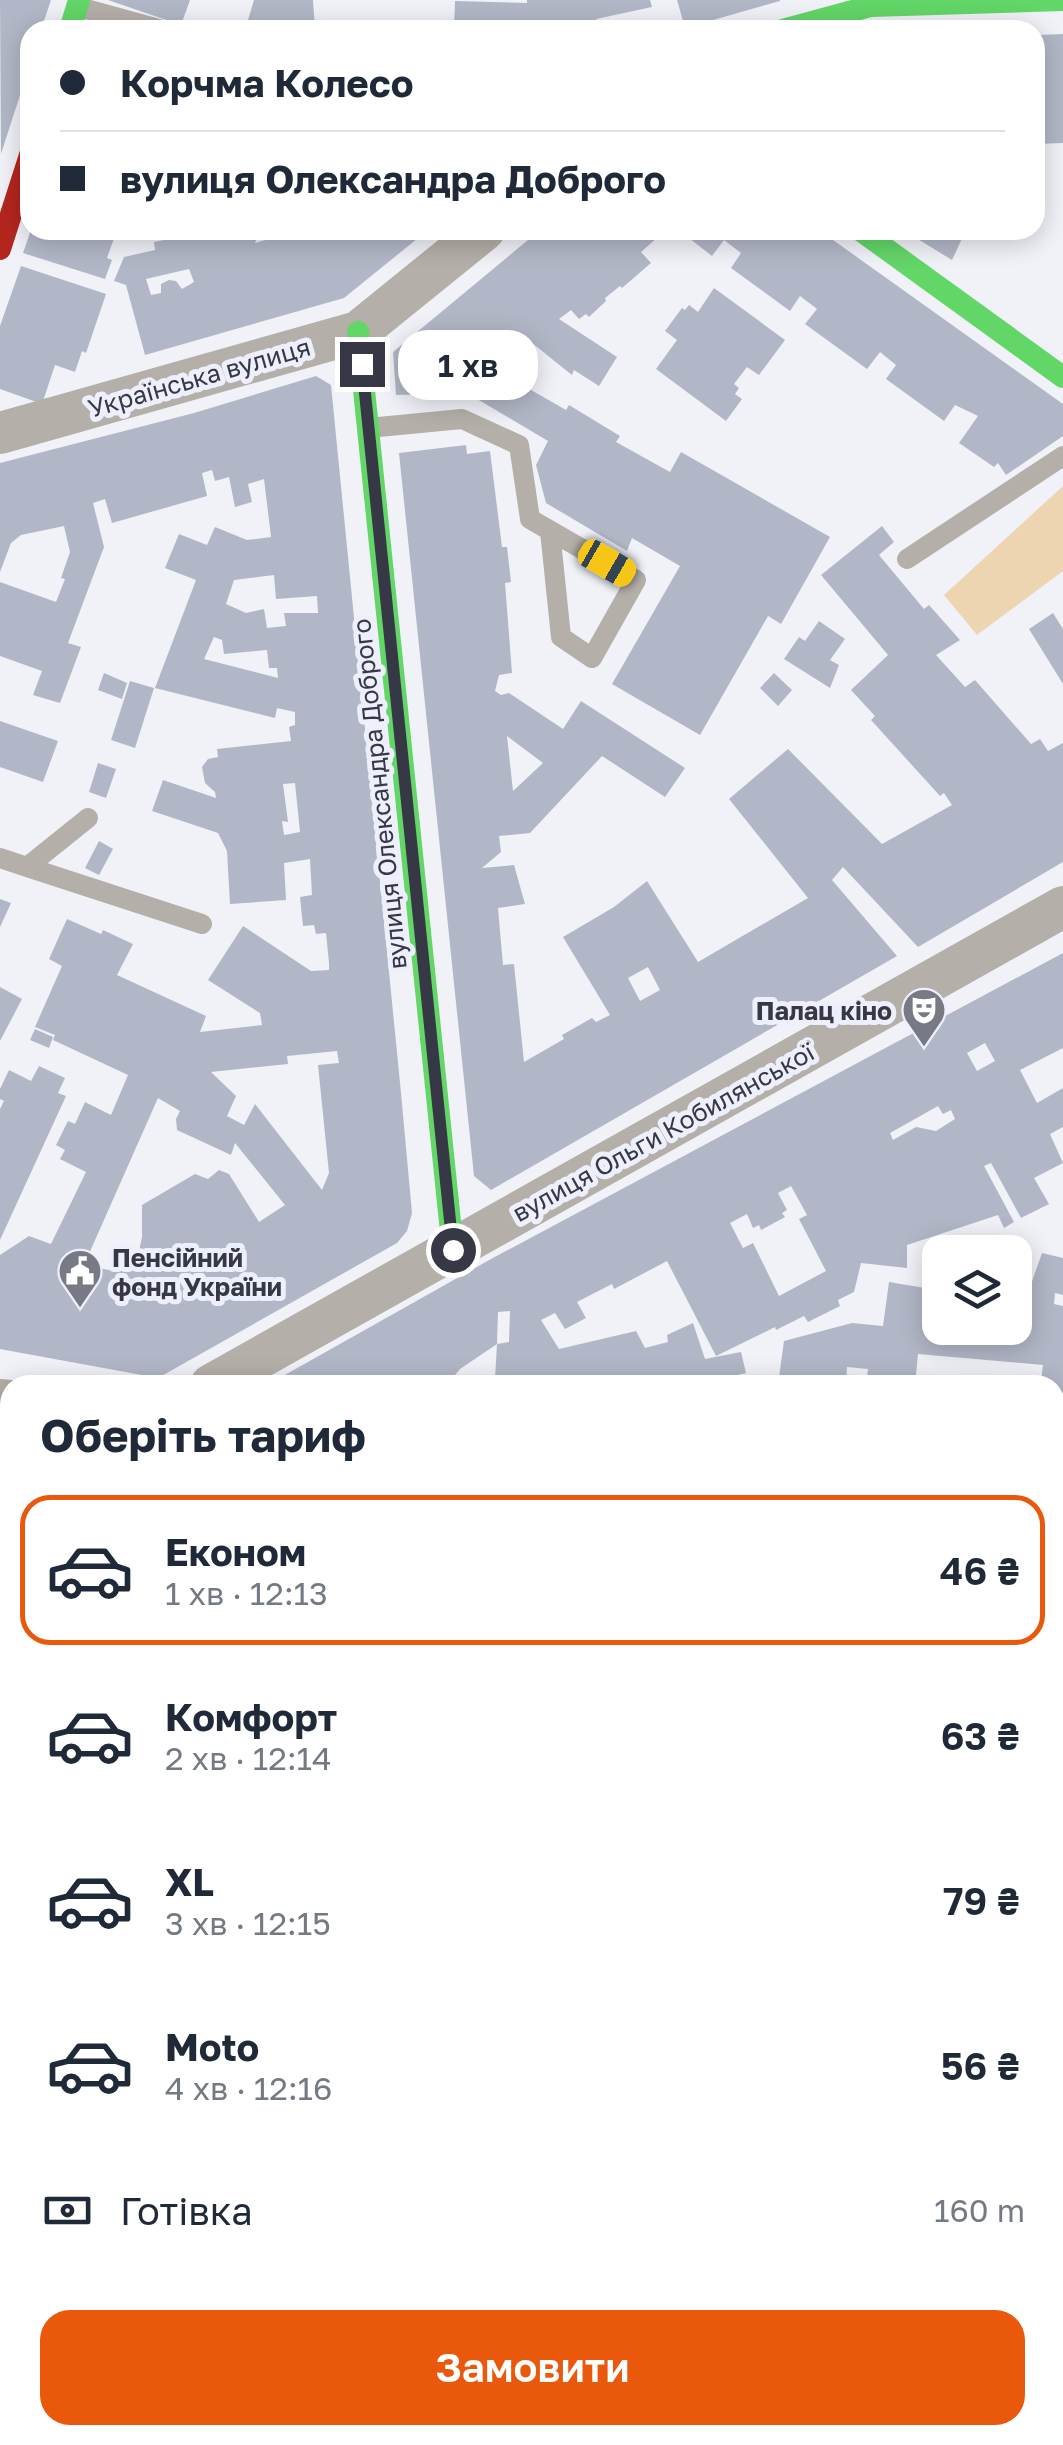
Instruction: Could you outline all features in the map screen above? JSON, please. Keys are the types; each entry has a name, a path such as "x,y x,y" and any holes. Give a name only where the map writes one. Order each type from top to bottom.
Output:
{"street":[{"path":"813,20 871,6 1063,0"},
{"path":"0,249 20,186"},
{"name":"Українська вулиця","path":"0,433 358,332 472,240"},
{"path":"874,240 1063,377"},
{"name":"вулиця Олександра Доброго","path":"358,332 453,1250"},
{"name":"вулиця Ольги Кобилянської","path":"229,1375 1063,907"}],"lane":[{"path":"78,3 131,20"},
{"path":"368,428 462,419 519,445 530,519 550,530 636,580 592,658 561,637 550,530"},
{"path":"908,559 1063,456"},
{"path":"27,867 88,818"},
{"path":"0,858 202,924"}],"shaded area":[{"path":"1063,486 1063,571 977,635 944,595"}],"building":[{"path":"0,0 51,0 44,20 20,20 20,95 1,154"},
{"path":"108,0 190,0 183,20 166,20"},
{"path":"254,0 313,0 314,20 248,20"},
{"path":"650,0 652,7 596,20 454,20 455,1"},
{"path":"677,0 780,0 713,20 683,20"},
{"path":"1063,34 1063,143 1045,144 1045,35"},
{"path":"28,240 113,240 105,279 23,253"},
{"path":"416,240 344,298 145,355 126,285 114,281 124,257 155,250 154,242","holes":["189,269 194,282 182,289 176,281 169,280 161,284 161,293 151,295 146,279"]},
{"path":"528,240 655,240 641,252 651,263 605,298 589,317 586,314 579,319 571,310 559,319 617,357 599,386 574,370 572,375 527,339 486,372 508,383 510,378 566,410 569,405 620,436 616,442 670,472 681,452 830,537 781,624 768,616 700,735 612,684 680,566 632,538 627,551 546,503 536,465 548,441 467,393 396,395 393,352"},
{"path":"691,240 724,240 712,256"},
{"path":"724,240 833,240 1063,404 1063,436 1006,475 998,463 994,467 959,443 978,416 955,405 944,421 886,379 896,365 880,352 867,369 805,324 817,309 800,296 790,311 731,268 741,253"},
{"path":"919,240 961,240 952,260"},
{"path":"21,266 106,294 86,353 82,351 75,372 55,365 42,404 0,389 0,326"},
{"path":"714,288 785,340 759,375 747,367 734,384 739,388 735,394 742,399 726,421 656,369 677,340 665,331 682,308 685,310 689,305 698,312"},
{"path":"316,376 331,385 412,1213 407,1231 397,1243 163,1375 142,1375 0,1349 0,1255 29,1236 51,1244 86,1172 60,1159 65,1150 56,1145 68,1121 75,1124 85,1102 111,1115 128,1075 53,1040 55,1035 35,1027 62,966 49,959 67,919 133,944 117,975 206,1016 200,1032 262,1025 260,1013 208,980 243,926 311,971 329,970 326,933 316,934 314,925 303,926 300,897 312,895 310,859 284,863 286,900 230,904 227,851 218,833 152,811 163,780 216,798 205,783 202,767 208,759 218,757 217,749 291,741 289,727 295,725 295,712 277,708 275,718 155,688 196,580 165,568 179,534 207,545 215,527 247,540 271,537 264,479 248,484 252,502 235,507 229,477 215,481 212,470 202,473 207,496 112,523 105,499 93,503 104,547 68,643 81,647 60,703 33,695 42,671 0,656 0,582 56,602 70,552 64,526 21,535 11,543 0,572 0,463 194,413","holes":["274,575 276,599 317,596 318,613 284,613 286,626 267,628 264,609 246,613 226,604 234,580","214,637 222,640 224,654 267,650 269,668 277,668 278,678 204,659","295,783 300,832 284,835 282,821 288,822 283,784","337,1051 339,1063 318,1065 329,1173 322,1190 255,1104 244,1125 227,1116 236,1096 211,1072 288,1064 287,1056","158,1098 180,1111 177,1130 231,1155 235,1143 285,1205 259,1222 229,1174 219,1170 208,1179 195,1174 142,1205 142,1237 135,1270 121,1267 119,1272 84,1265"]},
{"path":"466,445 467,454 490,451 502,547 507,547 511,582 505,583 512,673 499,675 495,691 501,695 509,693 563,729 581,701 685,768 665,797 602,756 530,833 499,836 501,852 482,868 514,865 525,904 498,908 503,965 514,964 524,1062 592,1018 596,1022 610,1015 563,937 614,907 647,881 698,962 808,898 729,799 788,749 882,844 952,805 871,720 875,716 851,690 888,655 821,575 882,526 894,542 879,555 924,609 929,605 960,640 936,655 965,687 975,680 1031,744 1040,739 1048,751 1063,743 1063,862 918,947 843,867 832,880 897,956 491,1190 474,1176 399,453","holes":["507,736 543,763 513,791","648,967 660,990 640,1001 628,978"]},
{"path":"1053,613 1063,629 1063,684 1029,629"},
{"path":"819,621 845,639 830,660 839,665 830,688 784,659 799,637 805,641"},
{"path":"104,673 127,683 122,699 98,690"},
{"path":"774,673 792,690 778,706 760,688"},
{"path":"130,681 154,688 135,748 111,740"},
{"path":"0,721 58,741 43,782 0,767"},
{"path":"98,763 116,769 106,798 89,792"},
{"path":"99,841 113,849 99,875 85,868"},
{"path":"0,899 11,903 0,927"},
{"path":"1063,953 1063,1048 1020,1070 1037,1103 1063,1088 1063,1127 1050,1134 1063,1163 1034,1178 1049,1204 1021,1218 991,1163 984,1166 1014,1222 1004,1228 998,1215 937,1235 922,1235 922,1240 907,1245 907,1268 861,1263 854,1292 838,1300 840,1306 808,1322 804,1316 776,1330 775,1327 716,1356 667,1261 614,1289 612,1284 577,1302 586,1318 565,1329 555,1313 541,1320 559,1349 636,1331 645,1348 668,1342 667,1335 693,1323 705,1359 741,1352 746,1373 738,1375 495,1375 497,1344 455,1375 285,1375 491,1259","holes":["985,1043 995,1061 977,1071 967,1053","938,1106 943,1114 951,1110 955,1119 936,1131 916,1127 893,1140 890,1133","791,1186 807,1215 799,1219 826,1271 779,1296 753,1243 743,1248 730,1223 747,1214 753,1228 759,1225 761,1230 785,1217 782,1213 787,1210 778,1193","510,1311 509,1342 497,1344 498,1312"]},
{"path":"0,987 22,999 0,1041"},
{"path":"35,1029 53,1037 49,1048 30,1040"},
{"path":"39,1066 65,1078 58,1093 66,1096 0,1240 0,1109 4,1101 0,1099 0,1089 9,1070 31,1081"},
{"path":"1042,1253 1063,1258 1063,1295 1055,1293 1054,1304 1063,1306 1063,1375 1042,1375 1043,1365 918,1354 916,1375 867,1375 868,1369 847,1367 847,1375 779,1375 784,1341 852,1323 883,1326 889,1282 922,1288 922,1345 1032,1345 1032,1281"}],"traffic: fast":[{"path":"73,20 79,0"},
{"path":"819,20 871,6 1063,0"},
{"path":"874,240 1063,377"},
{"path":"358,332 453,1251"}],"traffic: jam":[{"path":"0,249 20,186"}],"place":[{"name":"Палац кіно","path":"924,1048"},
{"name":"Пенсійний фонд України","path":"80,1309"}],"route":[{"path":"362,364 453,1250"}]}
